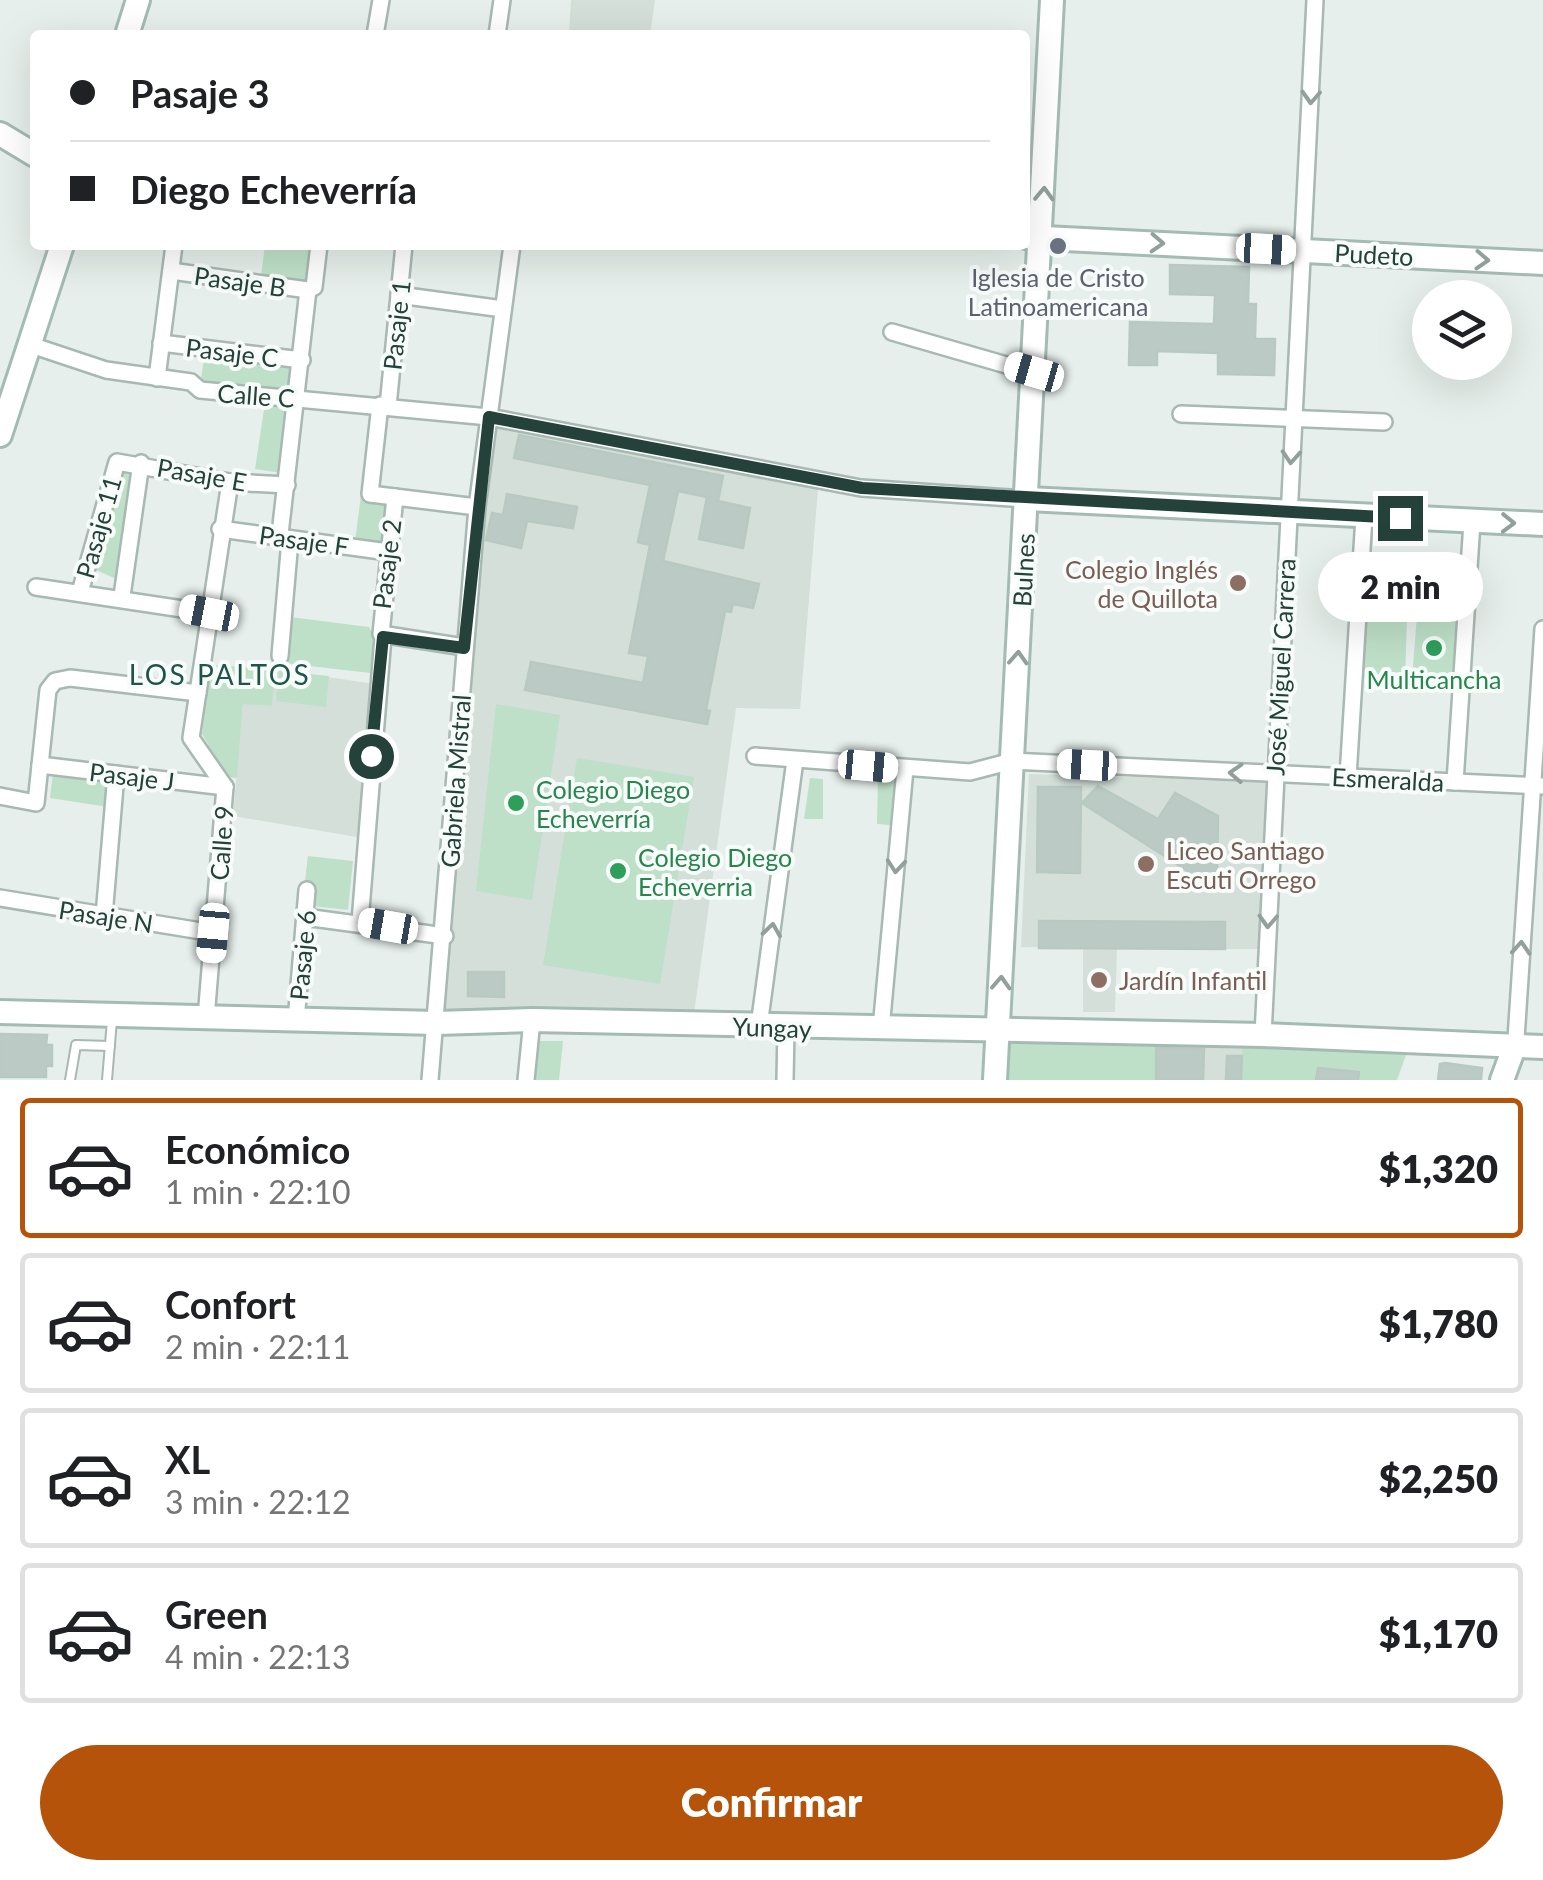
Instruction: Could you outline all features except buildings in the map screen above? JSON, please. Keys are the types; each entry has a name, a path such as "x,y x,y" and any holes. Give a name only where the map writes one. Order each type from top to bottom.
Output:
{"street":[{"path":"128,30 138,0"},
{"path":"377,30 381,0"},
{"path":"498,30 502,0"},
{"name":"Bulnes","path":"995,1080 1034,372 1034,237 1052,0"},
{"name":"José Miguel Carrera","path":"1263,1035 1316,0"},
{"path":"0,134 30,153"},
{"name":"Pudeto","path":"1034,237 1543,263"},
{"path":"0,435 60,250"},
{"path":"157,378 173,250"},
{"path":"280,656 288,485 308,290 314,287 318,250"},
{"name":"Pasaje 1","path":"394,497 370,494 404,250"},
{"name":"Gabriela Mistral","path":"430,1080 445,936 477,508 511,250"},
{"name":"Pasaje B","path":"170,271 308,290"},
{"path":"399,296 503,309"},
{"path":"892,332 1034,372"},
{"name":"Pasaje C","path":"162,343 302,360"},
{"name":"Calle C","path":"31,345 68,360 191,382 200,390 489,417 862,488 1026,499"},
{"path":"1181,414 1384,422"},
{"name":"Pasaje E","path":"116,462 141,463 230,482 288,485"},
{"name":"Pasaje 11","path":"80,592 116,462"},
{"name":"Pasaje 11","path":"122,596 141,463"},
{"path":"225,787 193,747 220,529 230,482"},
{"path":"394,497 477,508"},
{"name":"Pasaje 2","path":"360,922 394,497"},
{"path":"1026,499 1543,524"},
{"path":"1348,777 1364,516"},
{"path":"1455,782 1472,522"},
{"name":"Pasaje F","path":"220,529 388,552"},
{"path":"36,587 122,596 209,613"},
{"path":"1513,1080 1538,785 1543,629"},
{"path":"381,634 464,648"},
{"path":"0,796 36,802 48,690 55,681 70,678 198,693"},
{"name":"Esmeralda","path":"756,756 970,772 1012,761 1538,785"},
{"path":"759,1026 796,760"},
{"name":"Pasaje J","path":"40,765 225,787"},
{"path":"880,1029 905,769"},
{"path":"104,916 116,774"},
{"name":"Calle 9","path":"206,1018 225,787"},
{"name":"Pasaje 6","path":"296,1020 308,890"},
{"name":"Pasaje N","path":"0,898 213,933"},
{"path":"305,916 445,936"},
{"name":"Yungay","path":"0,1012 437,1024 532,1020 1263,1035 1543,1047"},
{"path":"526,1080 532,1020"},
{"path":"785,1080 786,1027"},
{"path":"1502,1080 1515,1045"}],"lane":[{"path":"107,1080 112,1016"},
{"path":"70,1080 76,1045 110,1046"}],"shaded area":[{"path":"571,0 655,0 651,30 569,30"},
{"path":"493,426 818,489 800,709 736,708 694,1014 445,1010"},
{"path":"275,669 374,684 357,837 233,816 243,703 271,706"},
{"name":"Liceo Santiago Escuti Orrego","path":"1029,774 1272,781 1262,949 1117,949 1115,1012 1083,1012 1083,948 1021,947"},
{"path":"1156,1044 1242,1046 1241,1080 1156,1080"}],"green space":[{"path":"264,250 316,250 313,285 261,277"},
{"path":"205,351 298,362 292,398 200,387"},
{"path":"265,403 290,406 282,473 255,469"},
{"path":"371,419 388,421 379,498 388,500 384,544 355,541"},
{"path":"137,466 121,581 89,567 114,472"},
{"path":"1366,613 1407,616 1405,680 1363,677"},
{"name":"Multicancha","path":"1417,615 1456,617 1452,681 1412,679"},
{"path":"290,617 369,627 375,637 370,673 284,663"},
{"path":"211,665 275,669 272,706 243,704 237,778 227,777 202,734"},
{"path":"279,671 329,676 326,707 276,701"},
{"name":"Colegio Diego Echeverría","path":"496,704 560,715 532,900 476,891"},
{"name":"Colegio Diego Echeverria","path":"577,758 694,777 660,984 543,965"},
{"path":"53,772 111,779 108,807 50,798"},
{"path":"810,778 823,779 823,819 804,819"},
{"path":"878,779 894,779 890,825 877,824"},
{"path":"308,856 353,861 348,910 302,905"},
{"path":"539,1041 563,1041 559,1080 535,1080"},
{"path":"1008,1043 1156,1044 1156,1080 1005,1080"},
{"path":"1242,1046 1406,1055 1397,1080 1241,1080"}],"place":[{"name":"Iglesia de Cristo Latinoamericana","path":"1058,246"},
{"name":"Colegio Inglés de Quillota","path":"1238,583"},
{"name":"Multicancha","path":"1434,648"},
{"name":"Colegio Diego Echeverría","path":"516,803"},
{"name":"Liceo Santiago Escuti Orrego","path":"1146,864"},
{"name":"Colegio Diego Echeverria","path":"618,871"},
{"name":"Jardín Infantil","path":"1099,980"}],"district":[{"name":"LOS PALTOS","path":"220,674"}],"route":[{"path":"371,756 383,637 464,648 489,417 862,488 1400,518"}]}
